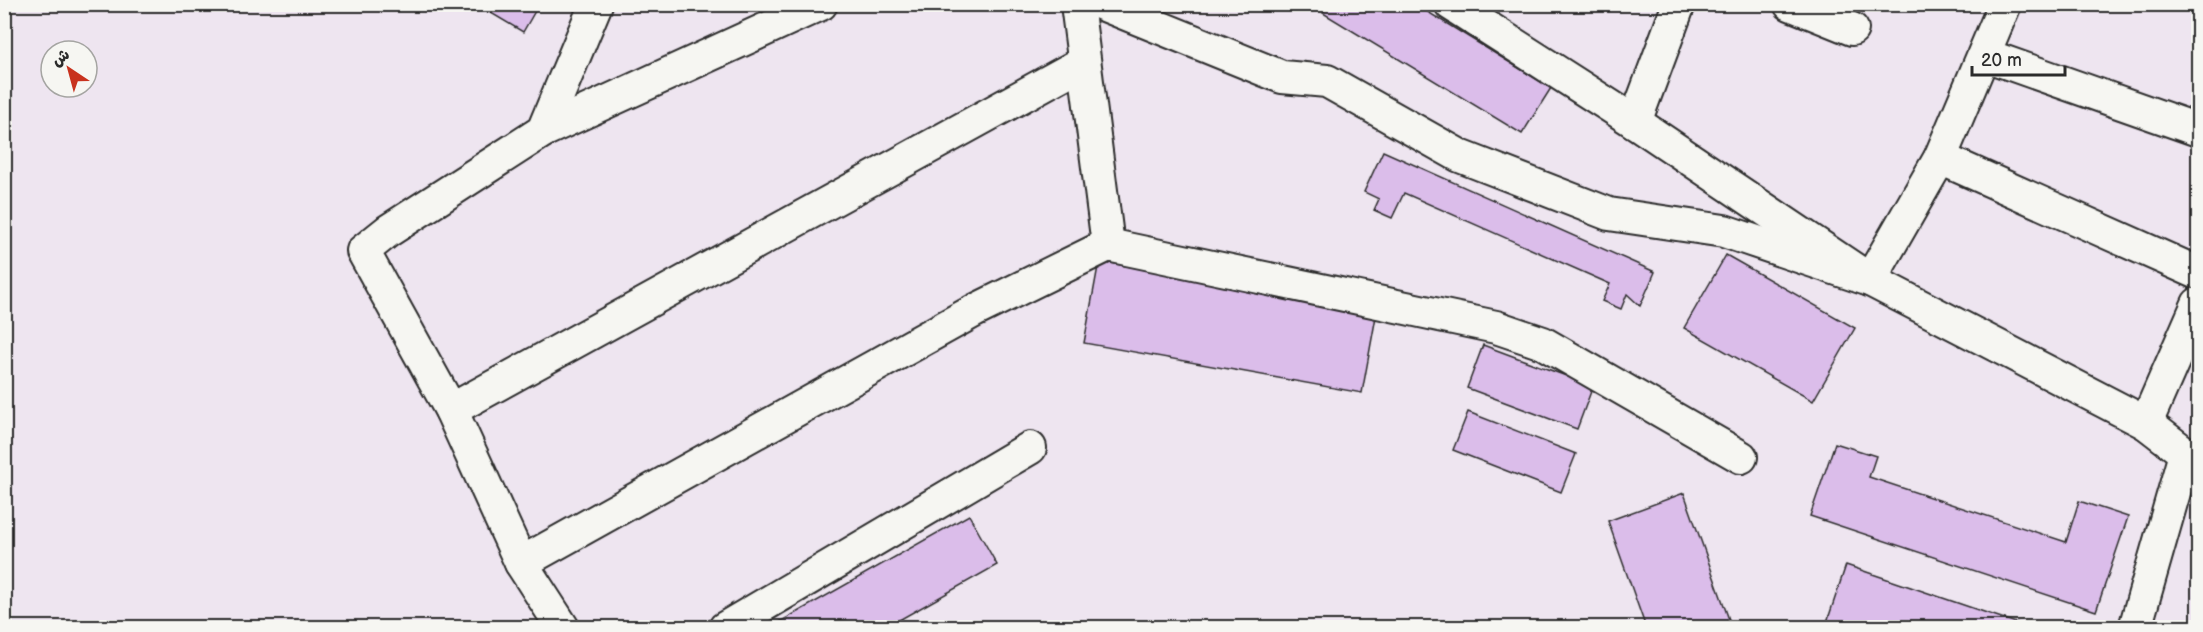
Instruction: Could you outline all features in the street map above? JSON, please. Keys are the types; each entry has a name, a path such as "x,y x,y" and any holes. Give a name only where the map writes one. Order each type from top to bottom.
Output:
{"street":[{"path":"543,131 596,4"},
{"path":"563,627 521,563 451,410 363,251 388,231 543,131 821,4"},
{"path":"1077,4 1108,245"},
{"path":"1102,4 1282,77 1328,81 1460,156 1609,214 1724,231 1870,280"},
{"path":"1451,4 1635,122 1870,280 2146,423 2192,458 2135,627"},
{"path":"1635,122 1680,4"},
{"path":"1790,4 1852,29"},
{"path":"1870,280 1940,158 2005,4"},
{"path":"1985,54 2199,130"},
{"path":"451,410 1084,62"},
{"path":"1940,158 2199,273"},
{"path":"521,563 974,311 1108,245 1496,327 1543,342 1741,457"},
{"path":"2146,423 2199,303"},
{"path":"725,627 1030,448"}],"building":[{"path":"483,4 539,4 523,32 481,7"},
{"path":"1328,4 1415,4 1551,88 1522,134 1323,13"},
{"path":"1383,151 1655,272 1640,306 1627,294 1621,309 1602,301 1610,284 1404,193 1392,218 1374,210 1379,199 1364,192"},
{"path":"1726,255 1855,328 1813,401 1684,328"},
{"path":"1099,261 1377,311 1362,393 1084,343"},
{"path":"1483,345 1593,386 1577,429 1467,388"},
{"path":"1468,412 1576,454 1561,492 1453,450"},
{"path":"1835,443 1876,456 1869,477 2066,542 2079,501 2128,517 2096,611 1810,516"},
{"path":"1684,493 1732,628 1646,628 1608,521"},
{"path":"969,515 997,565 885,628 769,628"},
{"path":"1846,565 2031,628 1825,628"}]}
